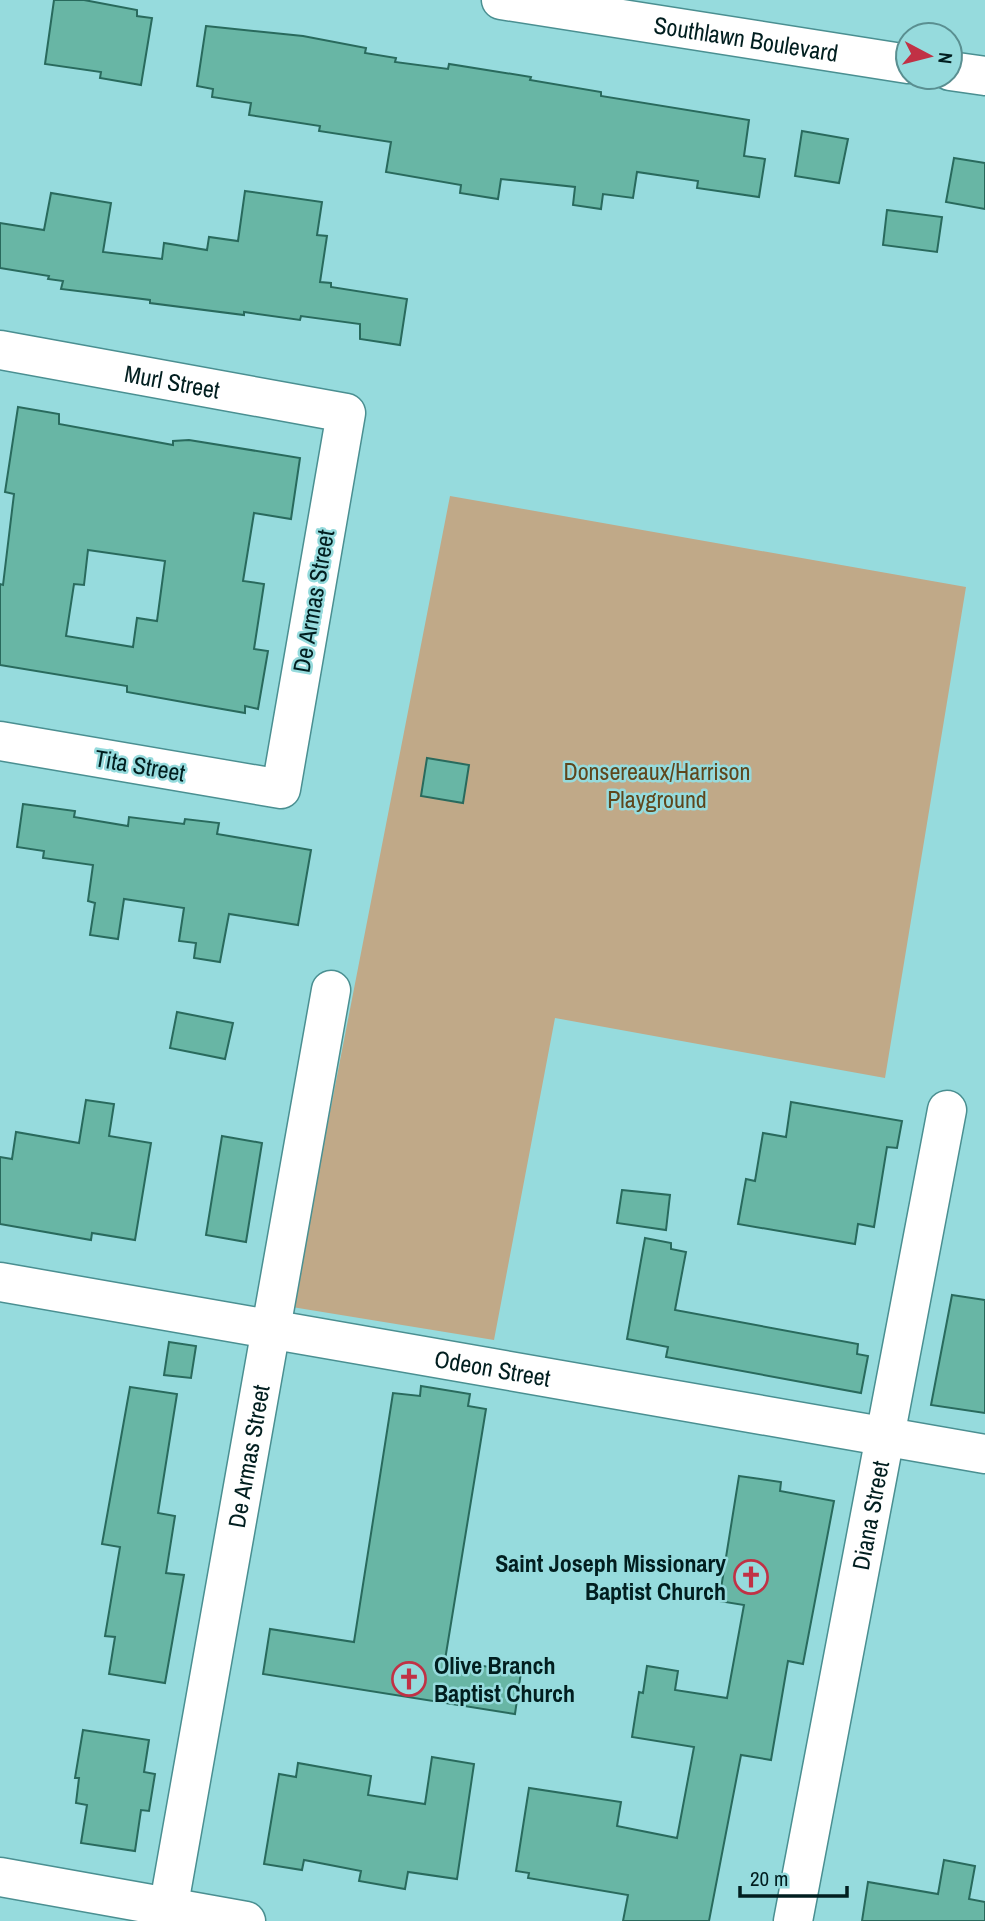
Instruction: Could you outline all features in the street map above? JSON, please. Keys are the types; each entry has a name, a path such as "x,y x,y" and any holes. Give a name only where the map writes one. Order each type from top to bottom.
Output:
{"street":[{"name":"Southlawn Boulevard","path":"501,0 894,62"},
{"path":"964,73 985,76"},
{"name":"Murl Street","path":"0,350 346,413"},
{"name":"De Armas Street","path":"281,789 346,413"},
{"name":"Tita Street","path":"0,741 281,789"},
{"name":"De Armas Street","path":"167,1914 331,990"},
{"name":"Diana Street","path":"793,1921 947,1110"},
{"name":"Odeon Street","path":"0,1282 985,1454"},
{"path":"0,1877 167,1914 246,1921"}],"green space":[{"name":"Donsereaux/Harrison Playground","path":"450,496 966,587 885,1078 555,1018 494,1340 292,1307"}],"building":[{"path":"54,0 84,0 137,10 137,16 152,18 141,85 100,78 101,72 45,64"},
{"path":"206,26 303,36 366,48 365,53 396,58 395,62 448,69 449,64 531,77 530,80 601,92 601,96 749,120 744,156 765,159 759,197 697,188 698,181 637,172 633,198 603,194 601,209 573,205 575,187 501,179 498,199 460,193 461,185 386,172 391,142 319,131 320,126 249,115 251,103 212,97 213,89 197,86"},
{"path":"802,131 848,139 839,183 795,176"},
{"path":"954,158 985,163 985,209 946,202"},
{"path":"245,191 322,202 317,235 327,236 320,282 331,283 331,287 407,299 400,345 360,339 360,324 301,316 300,320 244,312 244,315 150,303 150,300 61,289 63,281 48,279 49,276 0,268 0,223 44,230 51,193 111,203 103,252 162,259 164,243 207,250 209,237 238,241"},
{"path":"887,210 942,217 937,252 883,245"},
{"path":"18,407 59,414 59,424 173,445 173,441 189,440 300,458 291,519 254,513 243,581 264,584 254,649 268,651 258,709 245,706 245,713 127,692 127,686 0,665 0,584 3,585 14,494 5,492","holes":["88,550 165,561 157,621 137,618 133,647 66,636 74,584 84,585"]},
{"path":"427,758 469,765 463,803 421,796"},
{"path":"23,804 75,811 74,817 128,826 129,817 184,824 185,819 219,823 217,834 311,850 298,925 229,914 220,962 194,958 196,943 179,941 184,908 124,899 118,939 90,935 95,903 88,901 93,865 43,858 44,851 17,847"},
{"path":"177,1012 233,1023 225,1059 170,1048"},
{"path":"86,1100 114,1104 109,1136 151,1143 135,1240 92,1233 91,1240 0,1224 0,1157 12,1159 16,1132 79,1143"},
{"path":"791,1102 902,1121 897,1148 887,1147 874,1227 858,1224 855,1244 738,1224 746,1179 755,1181 763,1133 786,1137"},
{"path":"222,1136 262,1143 246,1242 206,1235"},
{"path":"622,1190 670,1195 666,1230 617,1223"},
{"path":"645,1238 671,1243 671,1249 686,1252 675,1310 858,1344 857,1354 868,1356 861,1393 666,1357 668,1347 627,1339"},
{"path":"952,1295 985,1300 985,1413 931,1405"},
{"path":"169,1342 196,1346 191,1378 164,1375"},
{"path":"421,1386 470,1394 468,1406 486,1409 445,1660 521,1672 515,1714 263,1674 270,1629 354,1642 393,1393 420,1396"},
{"path":"130,1387 177,1394 158,1513 175,1516 166,1573 184,1575 165,1683 109,1674 115,1637 105,1636 120,1547 102,1544"},
{"path":"739,1476 781,1482 780,1491 834,1501 803,1664 788,1661 771,1760 741,1755 709,1921 623,1921 628,1895 528,1878 529,1873 516,1871 529,1788 621,1802 617,1826 677,1838 694,1747 632,1737 639,1692 643,1693 647,1666 678,1671 675,1690 727,1698 744,1605 719,1601"},
{"path":"83,1730 149,1740 144,1772 155,1774 149,1811 141,1810 135,1851 81,1843 87,1805 76,1803 79,1778 75,1778"},
{"path":"432,1757 474,1764 457,1879 408,1872 405,1889 359,1881 361,1871 304,1860 302,1870 264,1864 279,1774 296,1777 298,1763 371,1776 368,1795 425,1804"},
{"path":"944,1860 975,1866 969,1899 985,1902 985,1921 862,1921 868,1882 938,1894"}],"place":[{"name":"Saint Joseph Missionary Baptist Church","path":"751,1577"},
{"name":"Olive Branch Baptist Church","path":"409,1679"}]}
